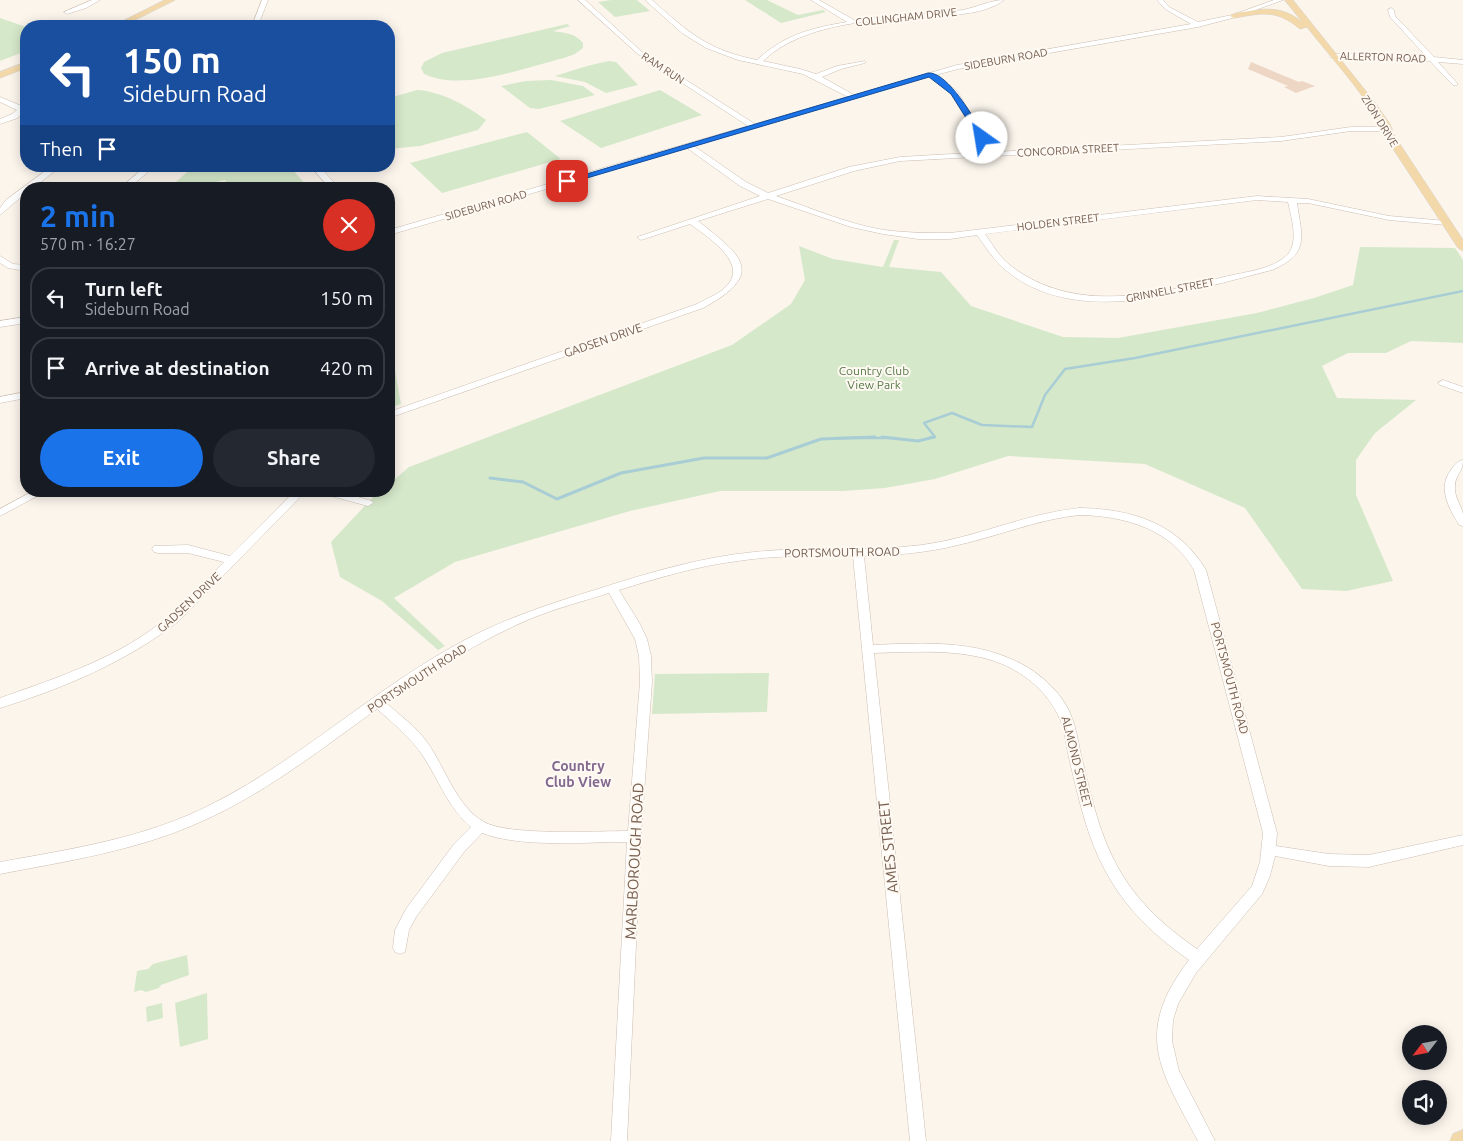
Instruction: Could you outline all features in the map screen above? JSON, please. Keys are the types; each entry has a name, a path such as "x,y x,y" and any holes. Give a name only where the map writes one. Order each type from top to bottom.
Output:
{"main road":[{"path":"129,20 171,0"},
{"name":"ZION DRIVE","path":"1288,0 1370,102 1463,248"},
{"path":"1234,16 1266,10 1283,12 1291,16 1323,44"},
{"path":"0,75 20,67"}],"street":[{"path":"67,12 84,7 97,0"},
{"path":"257,20 265,0"},
{"name":"RAM RUN","path":"581,0 640,53 753,126"},
{"path":"648,0 701,43 730,56 816,77 853,97"},
{"path":"814,0 852,22"},
{"name":"COLLINGHAM DRIVE","path":"758,62 774,48 786,41 852,22 970,10 1001,0"},
{"path":"1160,0 1167,8 1198,25"},
{"name":"SIDEBURN ROAD","path":"395,232 930,74 976,63 1108,42 1198,25 1234,16 1280,0"},
{"path":"1391,10 1392,16 1454,84"},
{"name":"ALLERTON ROAD","path":"1332,56 1403,56 1463,62"},
{"path":"816,77 840,67 863,62"},
{"path":"930,74 954,93 992,154"},
{"path":"0,98 20,108"},
{"path":"0,122 15,116 20,110"},
{"name":"CONCORDIA STREET","path":"641,237 852,169 881,162 919,157 1281,140 1351,130 1386,129"},
{"name":"HOLDEN STREET","path":"687,145 743,184 769,196 854,225 883,232 929,236 979,232 1242,199 1292,199 1322,203 1389,218 1447,223"},
{"path":"36,182 49,172"},
{"path":"132,182 143,172"},
{"path":"320,172 329,182"},
{"path":"0,212 20,194"},
{"name":"GRINNELL STREET","path":"979,232 1008,268 1036,285 1058,293 1083,298 1133,299 1269,268 1286,261 1293,255 1297,247 1292,199"},
{"name":"GADSEN DRIVE","path":"395,413 700,306 721,295 736,278 738,269 736,259 725,246 692,221"},
{"path":"0,259 11,266 20,267"},
{"path":"0,324 20,321"},
{"path":"1443,383 1463,390"},
{"path":"0,400 20,396"},
{"path":"1463,463 1455,470 1450,480 1449,490 1451,500 1463,523"},
{"path":"0,513 31,497"},
{"name":"GADSEN DRIVE","path":"0,703 85,673 137,647 175,618 294,497"},
{"path":"346,497 368,503"},
{"name":"PORTSMOUTH ROAD","path":"0,868 98,850 175,827 217,808 254,787 445,657 495,630 530,615 612,588 678,569 728,558 779,553 858,554 915,550 946,544 1053,516 1077,512 1098,512 1123,516 1142,522 1177,542 1190,554 1203,577 1267,816 1270,850 1264,877 1257,890 1200,959 1173,996 1164,1022 1165,1046 1174,1076 1207,1141"},
{"path":"158,549 188,549 233,560"},
{"name":"AMES STREET","path":"858,554 918,1141"},
{"name":"MARLBOROUGH ROAD","path":"612,588 638,634 645,658 646,682 634,836 619,1141"},
{"name":"ALMOND STREET","path":"868,649 956,649 975,651 1000,658 1021,668 1049,689 1059,702 1066,717 1094,831 1109,868 1141,914 1174,944 1200,959"},
{"path":"378,703 421,744 456,800 480,826 493,832 527,835 634,836"},
{"path":"400,948 402,930 411,913 459,848 480,826"},
{"path":"1270,850 1329,860 1368,861 1463,840"}],"green space":[{"path":"637,0 650,11 615,17 598,2"},
{"path":"745,0 767,0 798,15 823,10 826,12 781,23"},
{"path":"0,18 20,25 20,53 0,61"},
{"path":"567,24 570,26 553,31 577,37 583,43 583,48 575,54 564,58 512,72 474,79 439,79 424,74 421,68 424,62 442,53"},
{"path":"609,61 616,62 638,85 606,93 585,82 555,76 587,66"},
{"path":"551,80 583,86 595,95 539,109 530,108 501,86 526,81"},
{"path":"417,90 435,93 453,100 486,120 478,130 420,146 395,148 395,96"},
{"path":"660,90 702,115 601,148 560,121"},
{"path":"527,132 561,159 442,193 410,163"},
{"path":"187,172 294,172 304,182 226,182 225,180 216,182 176,182"},
{"name":"Country Club View Park","path":"894,240 899,240 889,267 941,272 971,306 1063,337 1118,338 1257,313 1314,298 1353,285 1360,247 1455,248 1463,260 1463,343 1411,341 1386,353 1348,353 1322,366 1337,398 1416,400 1375,433 1356,460 1356,495 1393,581 1346,591 1302,589 1245,508 1145,464 1008,456 935,479 885,488 843,491 720,491 630,511 455,562 394,598 445,646 438,650 382,601 340,577 331,542 373,497 395,497 395,479 409,467 732,345 791,304 805,280 799,246 833,259 883,267"},
{"path":"395,371 401,404 395,406"},
{"path":"769,673 767,712 652,714 655,674"},
{"path":"187,955 189,975 161,985 159,988 146,992 141,990 134,992 137,971 148,969 153,964"},
{"path":"207,993 208,1039 180,1047 175,1003"},
{"path":"162,1003 163,1018 147,1022 146,1007"}],"building":[{"path":"1251,62 1299,82 1302,81 1315,86 1296,93 1284,87 1288,86 1248,69"}],"waterway":[{"path":"932,438 935,437 924,423 952,413 982,425 1032,427 1045,395 1065,369 1135,358 1463,291"},
{"path":"848,438 875,437"},
{"path":"882,437 891,438"},
{"path":"838,438 848,438"},
{"path":"490,478 523,482 557,499 621,473 704,458 767,458 821,439 848,438"},
{"path":"848,438 891,438"},
{"path":"891,438 918,441 932,438"}],"district":[{"name":"Country Club View","path":"578,774"}],"route":[{"path":"567,181 930,74 954,93 982,138"}]}
